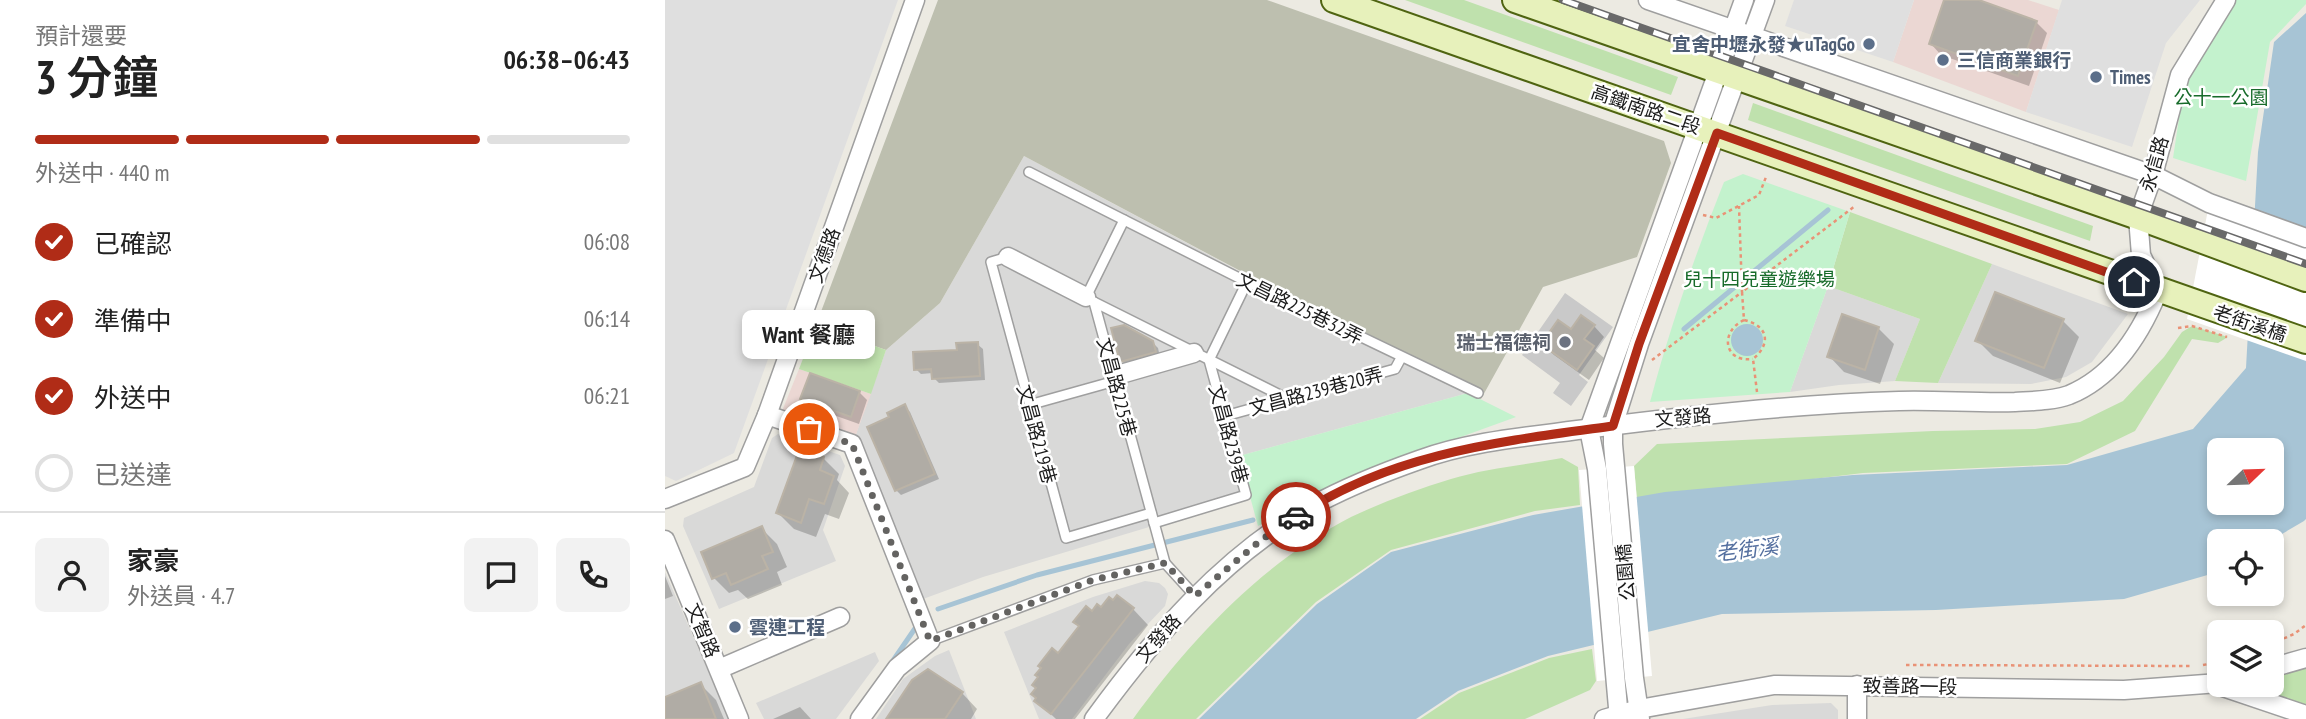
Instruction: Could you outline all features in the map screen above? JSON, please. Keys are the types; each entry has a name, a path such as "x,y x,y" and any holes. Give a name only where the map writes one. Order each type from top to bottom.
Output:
{"street":[{"name":"文德路","path":"665,499 745,467 767,415 915,0"},
{"name":"高鐵南路二段","path":"1334,0 2195,304"},
{"path":"1515,0 2138,216 2306,279"},
{"path":"1648,0 2153,175 2209,203 2306,238"},
{"path":"1728,74 1734,29 1744,0"},
{"path":"1589,429 1728,74 1752,35 1765,0"},
{"name":"永信路","path":"2138,216 2153,175 2180,75 2226,0"},
{"path":"1613,426 1707,130"},
{"path":"2138,216 2141,255 2158,291"},
{"path":"1008,257 1090,299"},
{"name":"文發路","path":"1094,719 1126,676 1195,596 1261,540 1311,507 1358,484 1441,453 1642,421 1777,408 1902,401 2022,402 2067,396 2095,383 2117,361 2148,315 2158,291"},
{"name":"老街溪橋","path":"2195,304 2306,341"},
{"path":"1114,378 1201,357"},
{"path":"767,415 852,444 930,641 897,668 860,719"},
{"name":"公園橋","path":"1613,426 1639,714"},
{"name":"公園橋","path":"1589,429 1597,469 1615,679 1613,717"},
{"name":"文智路","path":"665,540 739,719"},
{"path":"719,669 840,617"},
{"path":"2284,664 2306,658"},
{"name":"致善路一段","path":"1613,717 1639,714 1774,685 2124,690 2207,685"},
{"path":"1857,685 1857,719"},
{"path":"2254,697 2306,715"}],"lane":[{"name":"文昌路225巷32弄","path":"1029,172 1401,358 1478,393"},
{"path":"1124,220 1090,299 1286,398"},
{"name":"文昌路219巷","path":"1008,257 991,262 1066,538 1152,518"},
{"path":"1201,357 1247,282"},
{"name":"文昌路225巷","path":"1090,299 1165,563"},
{"name":"文昌路239巷","path":"1152,518 1246,495 1225,416 1201,357"},
{"name":"文昌路239巷20弄","path":"1225,416 1395,369 1401,358"},
{"path":"1029,405 1114,378"},
{"path":"930,641 1093,580 1165,563 1195,596"}],"path":[{"path":"1696,213 1716,218 1759,195 1766,177"},
{"path":"1739,205 1744,320"},
{"path":"1643,366 1855,205"},
{"path":"1744,320 1758,324 1766,344 1762,352 1753,359 1744,360 1734,356 1729,348 1727,335 1732,327 1744,320"},
{"path":"2178,328 2192,326 2228,337"},
{"path":"1753,359 1757,399"},
{"path":"2284,638 2306,625"},
{"path":"1906,665 2207,664"}],"shaded area":[{"path":"665,0 898,0 734,453 676,481 665,476"},
{"path":"938,0 1267,0 1664,141 1671,163 1637,257 1543,287 1481,399 1024,156 940,303 886,350 816,325"},
{"name":"宜舍中壢永發★uTagGo","path":"1794,0 1914,0 1893,62 1785,26"},
{"path":"1914,0 2028,0 2059,10 2026,112 1893,62"},
{"name":"Times","path":"2062,0 2200,0 2166,43 2132,147 2026,112"},
{"path":"1024,156 1468,393 1239,456 1249,497 983,577 923,599 855,437 886,350 940,303"},
{"path":"1992,264 2128,314 2092,362 2066,377 2031,384 1938,383"},
{"path":"1828,286 1920,319 1895,381 1790,392"},
{"path":"1565,293 1613,327 1579,375 1588,382 1571,406 1553,393 1560,383 1522,355"},
{"path":"799,369 871,394 855,437 782,411"},
{"path":"778,434 840,455 845,466 823,530 836,561 719,609 683,526 684,518 754,487 772,438"},
{"path":"665,572 729,719 665,719"},
{"path":"1145,581 1159,583 1165,588 1168,594 1165,606 1129,644 1072,719 1039,719 1004,632 1093,597"},
{"path":"949,650 976,719 876,719 903,679 935,656"},
{"path":"875,652 879,661 836,719 764,719 756,703"},
{"path":"1831,703 1838,710 1838,719 1683,719 1772,705"}],"green space":[{"path":"1405,0 1464,0 1678,77 1671,95"},
{"name":"公十一公園","path":"2234,0 2306,0 2306,4 2270,42 2246,181 2173,158 2185,79"},
{"path":"1753,103 2093,226 2090,241 1748,120"},
{"name":"兒十四兒童遊樂場","path":"1743,174 1850,212 1828,286 1790,392 1650,402 1684,291 1724,182"},
{"path":"1850,212 1992,264 1938,383 1895,381 1920,319 1828,286"},
{"path":"816,325 886,350 871,394 799,369"},
{"path":"2192,326 2228,337 2218,343 2192,339 2135,431 2067,464 1863,473 1637,500 1634,466 1657,444 2035,429 2080,422 2123,401 2164,357 2182,332"},
{"path":"1468,393 1516,417 1367,471 1258,526 1239,456"},
{"path":"1562,458 1578,467 1580,505 1535,511 1391,550 1316,602 1196,719 1133,719 1179,660 1230,605 1258,580 1318,536 1363,511 1438,483 1478,472"},
{"path":"1592,649 1596,681 1590,690 1525,719 1420,719 1459,693 1549,658"},
{"path":"2306,658 2306,715 2255,697 2284,697 2284,664"}],"water":[{"name":"老街溪","path":"2306,13 2306,519 2284,533 2284,529 2207,529 2207,575 2124,599 1936,610 1722,614 1548,656 1458,691 1416,719 1199,719 1317,604 1391,552 1533,515 1665,492 1853,475 2067,465 2193,429 2246,368 2258,152 2274,42"},
{"path":"1747,324 1758,329 1763,340 1758,351 1747,356 1736,351 1731,340 1736,329"}],"pier":[{"path":"2211,194 2306,228 2306,361 2187,319"},
{"path":"1634,466 1652,676 1597,681 1579,470"}],"building":[{"path":"1944,0 1979,0 2037,21 2018,76 1929,44"},
{"path":"1995,292 2064,319 2044,368 1975,341"},
{"path":"1842,314 1879,327 1865,370 1827,357"},
{"name":"瑞士福德祠","path":"1581,315 1595,325 1584,339 1594,346 1577,370 1541,344 1558,320 1571,329"},
{"path":"1124,325 1153,341 1156,352 1120,362 1111,328"},
{"path":"978,342 980,376 932,379 931,369 914,370 913,352 957,350 956,343"},
{"path":"810,373 860,391 851,417 800,399"},
{"path":"905,404 935,474 895,491 867,427 889,417 887,413"},
{"path":"800,447 824,457 820,470 834,476 824,504 809,499 801,523 776,513"},
{"path":"762,526 773,552 762,556 768,569 731,585 726,573 712,579 701,552"},
{"path":"1117,595 1134,608 1051,714 1034,701 1036,698 1031,694 1036,688 1032,685 1038,677 1035,675 1041,668 1038,666 1052,648 1058,653 1079,626 1073,622 1086,606 1092,611 1097,604 1101,607 1109,597 1113,600"},
{"path":"928,669 963,692 945,719 886,719 912,680"},
{"path":"701,682 716,719 665,719 665,697"}],"waterway":[{"path":"1684,329 1828,210"},
{"path":"938,609 1037,575 1253,520"},
{"path":"890,665 916,627"}],"railway":[{"path":"1563,0 2306,264"}],"way so far":[{"path":"809,429 852,444 930,641 1093,580 1165,563 1195,596 1261,540 1296,517"}],"place":[{"name":"宜舍中壢永發★uTagGo","path":"1869,44"},
{"name":"三信商業銀行","path":"1943,60"},
{"name":"Times","path":"2096,77"},
{"name":"瑞士福德祠","path":"1565,342"},
{"name":"Want 餐廳","path":"809,429"},
{"name":"雲連工程","path":"735,627"}],"route":[{"path":"1296,517 1358,484 1441,453 1561,432 1613,426 1639,344 1717,133 2134,282"}]}
